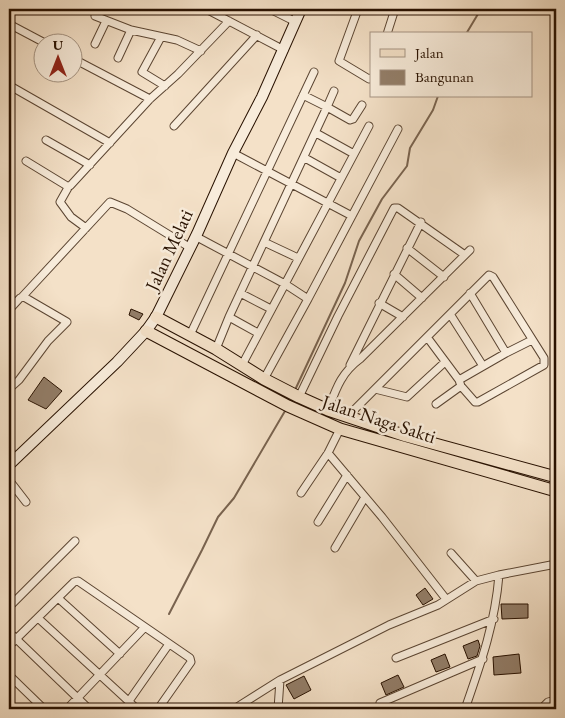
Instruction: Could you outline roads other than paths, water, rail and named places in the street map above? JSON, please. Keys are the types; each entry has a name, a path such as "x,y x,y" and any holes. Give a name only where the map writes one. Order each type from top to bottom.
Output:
{"main road":[{"name":"Jalan Melati","path":"12,463 117,362 146,332 156,317 233,153 262,97 301,9"},
{"name":"Jalan Naga Sakti","path":"156,317 216,349 264,379 328,410 415,438 556,477"},
{"name":"Jalan Naga Sakti","path":"146,332 288,406 340,429 556,491"},
{"path":"522,482 526,468"}],"street":[{"path":"206,9 284,50"},
{"path":"270,9 296,22"},
{"path":"349,9 357,11 339,61 370,78"},
{"path":"388,32 395,9"},
{"path":"95,16 132,30 180,41 201,51"},
{"path":"95,44 106,21"},
{"path":"86,228 70,217 60,202 69,186 150,98 165,86 230,21"},
{"path":"9,24 32,36"},
{"path":"118,58 132,30"},
{"path":"174,126 257,35"},
{"path":"161,37 142,72 165,86"},
{"path":"82,63 150,98"},
{"path":"190,335 314,72"},
{"path":"12,87 110,142"},
{"path":"216,349 228,318 334,91"},
{"path":"303,95 350,120 353,119 362,105"},
{"path":"242,365 369,126"},
{"path":"264,379 398,129"},
{"path":"316,133 354,154"},
{"path":"46,140 90,165"},
{"path":"233,153 352,216"},
{"path":"304,158 341,178"},
{"path":"26,160 69,186"},
{"path":"9,310 110,202 127,209 190,247"},
{"path":"299,397 393,209 398,208 468,253 403,318 348,368"},
{"path":"328,410 338,385 421,222"},
{"path":"195,236 253,266 308,299"},
{"path":"264,242 298,258"},
{"path":"407,248 444,277"},
{"path":"394,274 422,298"},
{"path":"347,417 470,293 489,275 491,275 544,358 544,364 476,402 473,401 427,337"},
{"path":"240,293 271,309"},
{"path":"470,293 506,353"},
{"path":"9,389 48,341 67,322 22,297"},
{"path":"379,303 403,318"},
{"path":"450,314 483,366"},
{"path":"228,318 258,333"},
{"path":"436,404 483,366 532,340"},
{"path":"375,389 407,397 445,362"},
{"path":"301,493 328,454 340,429"},
{"path":"9,446 12,463"},
{"path":"328,454 365,497 446,599"},
{"path":"318,522 347,475"},
{"path":"9,480 26,502"},
{"path":"335,548 365,497"},
{"path":"9,607 75,542"},
{"path":"451,553 476,581"},
{"path":"234,709 280,680 388,625 438,605 476,581 499,574 556,564"},
{"path":"465,709 483,659 494,620 499,574"},
{"path":"9,646 74,582 78,581 190,658 191,661 158,709"},
{"path":"58,598 120,654"},
{"path":"38,618 137,709"},
{"path":"396,658 494,620"},
{"path":"67,709 145,627"},
{"path":"9,632 89,709"},
{"path":"129,701 169,644"},
{"path":"380,703 483,659"},
{"path":"9,675 44,709"},
{"path":"278,709 280,680"},
{"path":"544,706 548,702 556,700"}],"waterway":[{"path":"467,32 481,9"},
{"path":"295,390 345,283 359,241 382,199 407,166 410,148 433,110 437,98"},
{"path":"169,614 218,517 234,498 285,411"}]}
